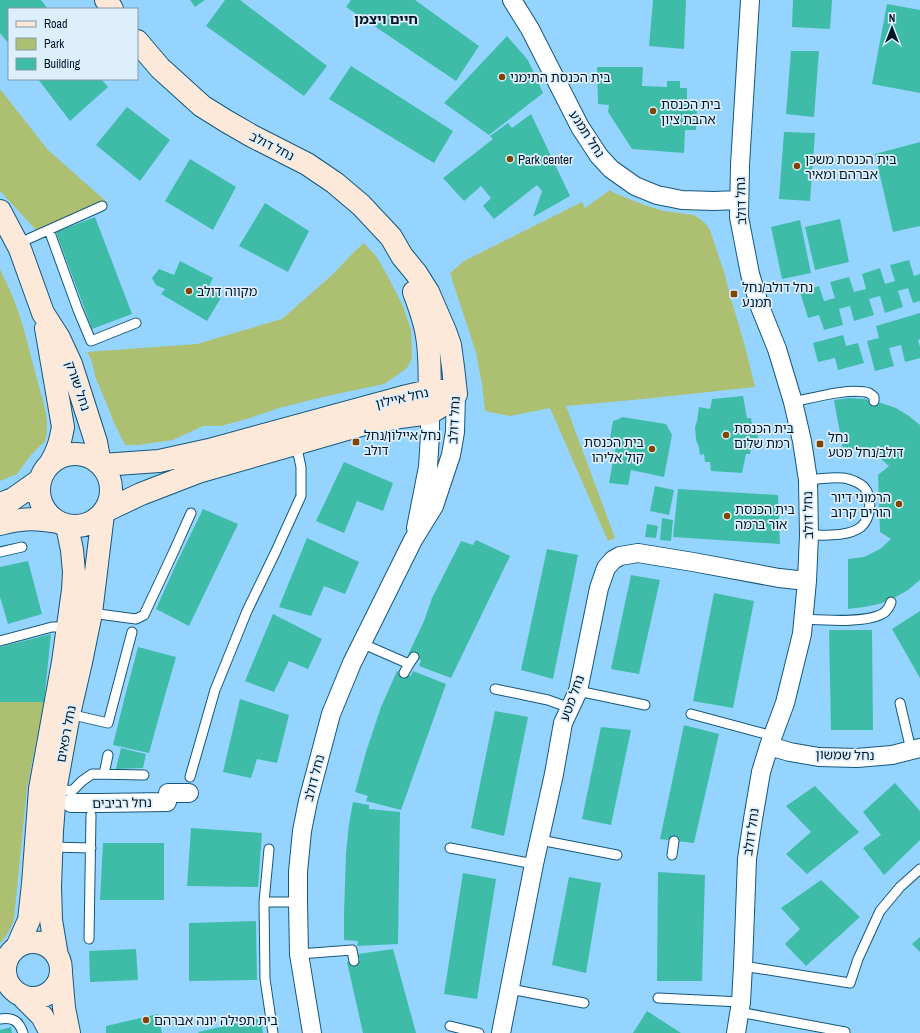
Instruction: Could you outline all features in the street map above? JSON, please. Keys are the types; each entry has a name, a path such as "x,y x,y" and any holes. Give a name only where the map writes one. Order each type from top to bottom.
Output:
{"street":[{"name":"נחל תמנע","path":"512,0 530,29 580,127 599,156 611,169 635,186 658,195 682,200 714,202 738,200"},
{"name":"נחל דולב","path":"736,1033 740,1007 743,966 747,859 761,772 785,703 802,634 807,581 809,535 808,480 802,441 793,402 777,349 760,307 750,274 739,216 738,200 750,0"},
{"name":"נחל דולב","path":"138,41 160,68 202,106 252,136 307,164 335,183 361,205 391,237 402,256 416,273 428,292 446,331 451,353 456,394 455,432 451,455 434,506 413,540 361,643 331,714 308,801 302,830 298,872 299,954 312,1033"},
{"name":"נחל שורק","path":"0,211 17,244 43,313 63,427 58,449 45,472"},
{"name":"נחל דולב","path":"402,256 422,315 429,348 430,435 428,467 413,540"},
{"name":"נחל שורק","path":"43,313 59,338 71,364 96,442 101,464"},
{"name":"נחל איילון","path":"101,464 159,461 209,450 429,391 443,391 456,394"},
{"name":"נחל איילון","path":"104,513 141,494 198,472 361,425 430,413 443,405 456,394"},
{"path":"0,504 13,499 45,472 61,456 70,454 86,455 101,464 110,477 112,488 111,498 104,513 86,525 76,526 42,519 25,519 0,524"},
{"path":"45,472 39,491 42,506 48,515 63,524"},
{"name":"נחל רפאים","path":"69,1033 64,1008 52,920 50,886 52,846 63,797 69,714 90,613 104,513"},
{"name":"נחל רפאים","path":"8,954 29,920 40,789 69,627 74,572 72,550 63,524"},
{"name":"נחל מטע","path":"501,1033 563,723 578,691 599,588 606,568 613,560 620,556 638,553 779,578 807,581"},
{"name":"נחל שמשון","path":"771,741 790,752 819,757 857,758 892,755 916,749"},
{"name":"נחל רביבים","path":"63,797 100,803 167,802 168,793 190,785"},
{"path":"13,993 29,997 37,997 46,995 53,989 58,982 59,965 52,949 44,944 35,942 26,943 8,954 5,962 7,979 13,993 42,1016 51,1033"}],"lane":[{"path":"17,244 102,206"},
{"path":"49,230 75,303 91,340 136,323"},
{"path":"793,402 840,392 870,393 874,397 874,401"},
{"path":"190,785 218,683 247,611 301,496 302,467 296,444"},
{"path":"808,480 840,478 849,479 864,486 868,494 870,512 861,527 850,533 834,535 809,535"},
{"path":"90,613 136,619 144,615 191,513"},
{"path":"0,552 22,546"},
{"path":"803,620 859,620 883,614 888,609 891,602"},
{"path":"0,641 52,627 69,627"},
{"path":"69,714 108,723 132,632"},
{"path":"361,643 411,660 404,673"},
{"path":"495,689 548,700 570,708"},
{"path":"578,691 645,705"},
{"path":"900,703 916,749"},
{"path":"692,714 771,741"},
{"path":"104,774 108,755"},
{"path":"63,797 92,774 144,775"},
{"path":"89,939 91,815"},
{"path":"540,840 616,855"},
{"path":"672,855 674,841"},
{"path":"52,846 90,848"},
{"path":"450,848 534,864"},
{"path":"269,849 264,902 265,979 273,1033"},
{"path":"743,966 850,983 858,959 880,911 900,887 920,869"},
{"path":"264,902 298,902"},
{"path":"299,954 352,945 354,961"},
{"path":"510,989 584,1003"},
{"path":"658,998 740,1007 845,1033"},
{"path":"0,1019 13,1019 21,1026 23,1033"},
{"path":"450,1026 479,1033"}],"green space":[{"path":"0,89 48,150 108,203 37,231 0,191"},
{"path":"610,190 647,206 664,211 694,215 705,223 710,230 724,272 755,387 566,406 615,538 608,541 550,408 510,416 485,411 476,353 450,273 464,261 582,202 585,208"},
{"path":"364,243 376,256 385,271 403,306 411,330 412,357 406,369 384,384 279,408 221,426 203,426 173,440 138,445 125,445 114,423 96,379 91,359 87,352 197,344 282,319 331,276"},
{"path":"0,269 18,311 43,402 47,433 45,441 31,455 17,474 0,481"},
{"path":"0,702 44,702 27,788 14,919 5,938 0,943"}],"building":[{"path":"0,0 41,0 47,8 8,8 8,43 0,33"},
{"path":"190,0 205,0 195,7"},
{"path":"225,0 240,0 327,66 304,96 206,26"},
{"path":"351,0 415,0 479,46 456,81 346,7"},
{"path":"653,0 686,0 684,49 649,46"},
{"path":"793,0 832,0 830,29 792,27"},
{"path":"887,4 920,10 920,93 872,84"},
{"name":"בית הכנסת התימני","path":"507,36 528,60 543,93 489,135 444,103"},
{"path":"791,51 819,51 814,117 786,114"},
{"path":"351,66 453,131 434,163 329,99"},
{"name":"בית הכנסת אהבת ציון","path":"597,67 643,67 642,86 667,87 667,81 680,81 680,88 687,88 687,103 692,103 692,108 697,110 696,130 685,130 684,153 632,149 608,112 609,105 598,104"},
{"path":"39,80 102,80 108,87 70,121"},
{"path":"127,107 170,140 140,181 96,145"},
{"name":"Park center","path":"531,114 570,196 533,217 542,191 537,185 494,219 483,206 491,198 481,186 464,201 443,178 493,139 490,136 508,123 512,128"},
{"name":"בית הכנסת משכן אברהם ומאיר","path":"784,132 815,133 810,201 779,199"},
{"path":"920,142 920,226 893,232 875,154"},
{"path":"190,159 236,187 213,230 165,201"},
{"path":"265,203 309,231 288,272 239,246"},
{"path":"95,217 132,314 92,329 56,232"},
{"path":"840,219 849,262 815,270 805,227"},
{"path":"800,220 811,273 782,279 771,227"},
{"path":"909,260 914,276 920,274 920,301 913,303 908,288 898,291 903,307 885,313 880,296 869,299 874,315 854,321 850,306 839,309 843,325 824,330 819,315 808,318 800,292 819,286 824,301 835,298 830,282 849,277 854,292 866,289 862,274 880,268 885,284 895,281 890,265"},
{"name":"מקווה דולב","path":"180,261 213,278 208,288 222,296 207,321 161,294 165,289 156,285 152,278 159,269 174,275"},
{"path":"920,313 920,339 918,340 920,347 920,358 905,362 901,345 889,348 894,366 875,371 867,341 879,338 876,326"},
{"path":"843,335 846,346 858,343 864,363 838,370 835,358 818,362 813,343"},
{"name":"בית הכנסת רמת שלום","path":"743,396 747,418 751,418 753,429 756,430 758,436 757,444 752,444 750,454 746,454 742,473 711,471 710,462 705,462 704,454 700,455 696,440 695,427 699,407 710,409 712,399"},
{"name":"הרמוני דיור הורים קרוב","path":"849,398 865,399 896,408 920,425 920,580 908,590 894,598 879,604 848,609 848,559 864,557 880,549 891,539 880,532 878,475 889,466 880,458 866,451 850,449 843,450 834,400"},
{"path":"622,417 666,424 672,435 664,477 631,470 628,485 609,483 616,445 609,444 613,421"},
{"path":"344,462 393,483 383,511 357,501 344,533 316,521"},
{"path":"655,486 674,490 669,515 650,511"},
{"name":"בית הכנסת אור ברמה","path":"678,489 778,495 780,544 673,537"},
{"path":"203,509 238,524 189,626 156,609"},
{"path":"662,518 673,520 671,541 660,540"},
{"path":"647,524 658,526 656,538 645,537"},
{"path":"307,538 359,562 345,594 324,586 311,616 279,607"},
{"path":"476,540 510,556 451,678 419,666 421,660 408,655 424,621 432,598 461,541 473,545"},
{"path":"547,549 578,555 553,679 521,670"},
{"path":"28,561 42,614 8,624 0,597 0,567"},
{"path":"631,575 660,580 639,674 611,669"},
{"path":"714,593 754,601 733,708 693,701"},
{"path":"920,611 920,678 892,629"},
{"path":"273,614 322,639 308,669 289,661 274,692 245,681"},
{"path":"829,630 872,630 873,730 831,730"},
{"path":"51,634 44,702 0,702 0,647"},
{"path":"138,647 176,657 149,753 113,745"},
{"path":"397,671 411,676 413,671 446,684 401,810 366,801 368,796 355,792 381,707"},
{"path":"240,699 289,715 277,763 257,759 251,778 223,772"},
{"path":"495,711 528,717 504,836 471,828"},
{"path":"684,725 719,734 694,843 660,839"},
{"path":"601,727 631,730 611,825 582,819"},
{"path":"121,748 146,754 143,768 116,769"},
{"path":"895,783 920,811 920,840 884,875 863,848 881,835 863,812"},
{"path":"815,786 859,832 807,874 786,854 811,832 786,806"},
{"path":"353,802 369,805 369,809 400,812 398,944 357,946 358,941 344,940 346,853"},
{"path":"191,828 262,833 258,887 187,886"},
{"path":"103,843 164,843 164,900 100,900"},
{"path":"658,872 705,875 702,981 657,981"},
{"path":"463,873 496,879 477,999 444,994"},
{"path":"569,877 601,883 586,973 552,965"},
{"path":"821,880 860,917 806,966 785,944 800,929 781,908"},
{"path":"256,921 257,980 189,981 189,923"},
{"path":"920,937 920,952 912,944"},
{"path":"136,949 138,980 90,982 89,951"},
{"path":"393,949 416,1033 363,1033 347,962 360,960 358,954"},
{"path":"647,1011 681,1033 633,1033"},
{"name":"בית תפילה יונה אברהם","path":"158,1014 162,1033 106,1033 106,1026"},
{"path":"261,1018 263,1033 198,1032"},
{"path":"11,1027 12,1033 0,1033 0,1030"}],"place":[{"name":"בית הכנסת התימני","path":"502,77"},
{"name":"בית הכנסת אהבת ציון","path":"653,111"},
{"name":"Park center","path":"510,159"},
{"name":"בית הכנסת משכן אברהם ומאיר","path":"797,166"},
{"name":"מקווה דולב","path":"189,291"},
{"name":"נחל דולב/נחל תמנע","path":"734,294"},
{"name":"בית הכנסת רמת שלום","path":"726,435"},
{"name":"נחל איילון/נחל דולב","path":"356,442"},
{"name":"נחל דולב/נחל מטע","path":"820,444"},
{"name":"בית הכנסת קול אליהו","path":"652,449"},
{"name":"הרמוני דיור הורים קרוב","path":"899,504"},
{"name":"בית הכנסת אור ברמה","path":"727,516"},
{"name":"בית תפילה יונה אברהם","path":"146,1020"}],"district":[{"name":"חיים ויצמן","path":"386,19"}]}
